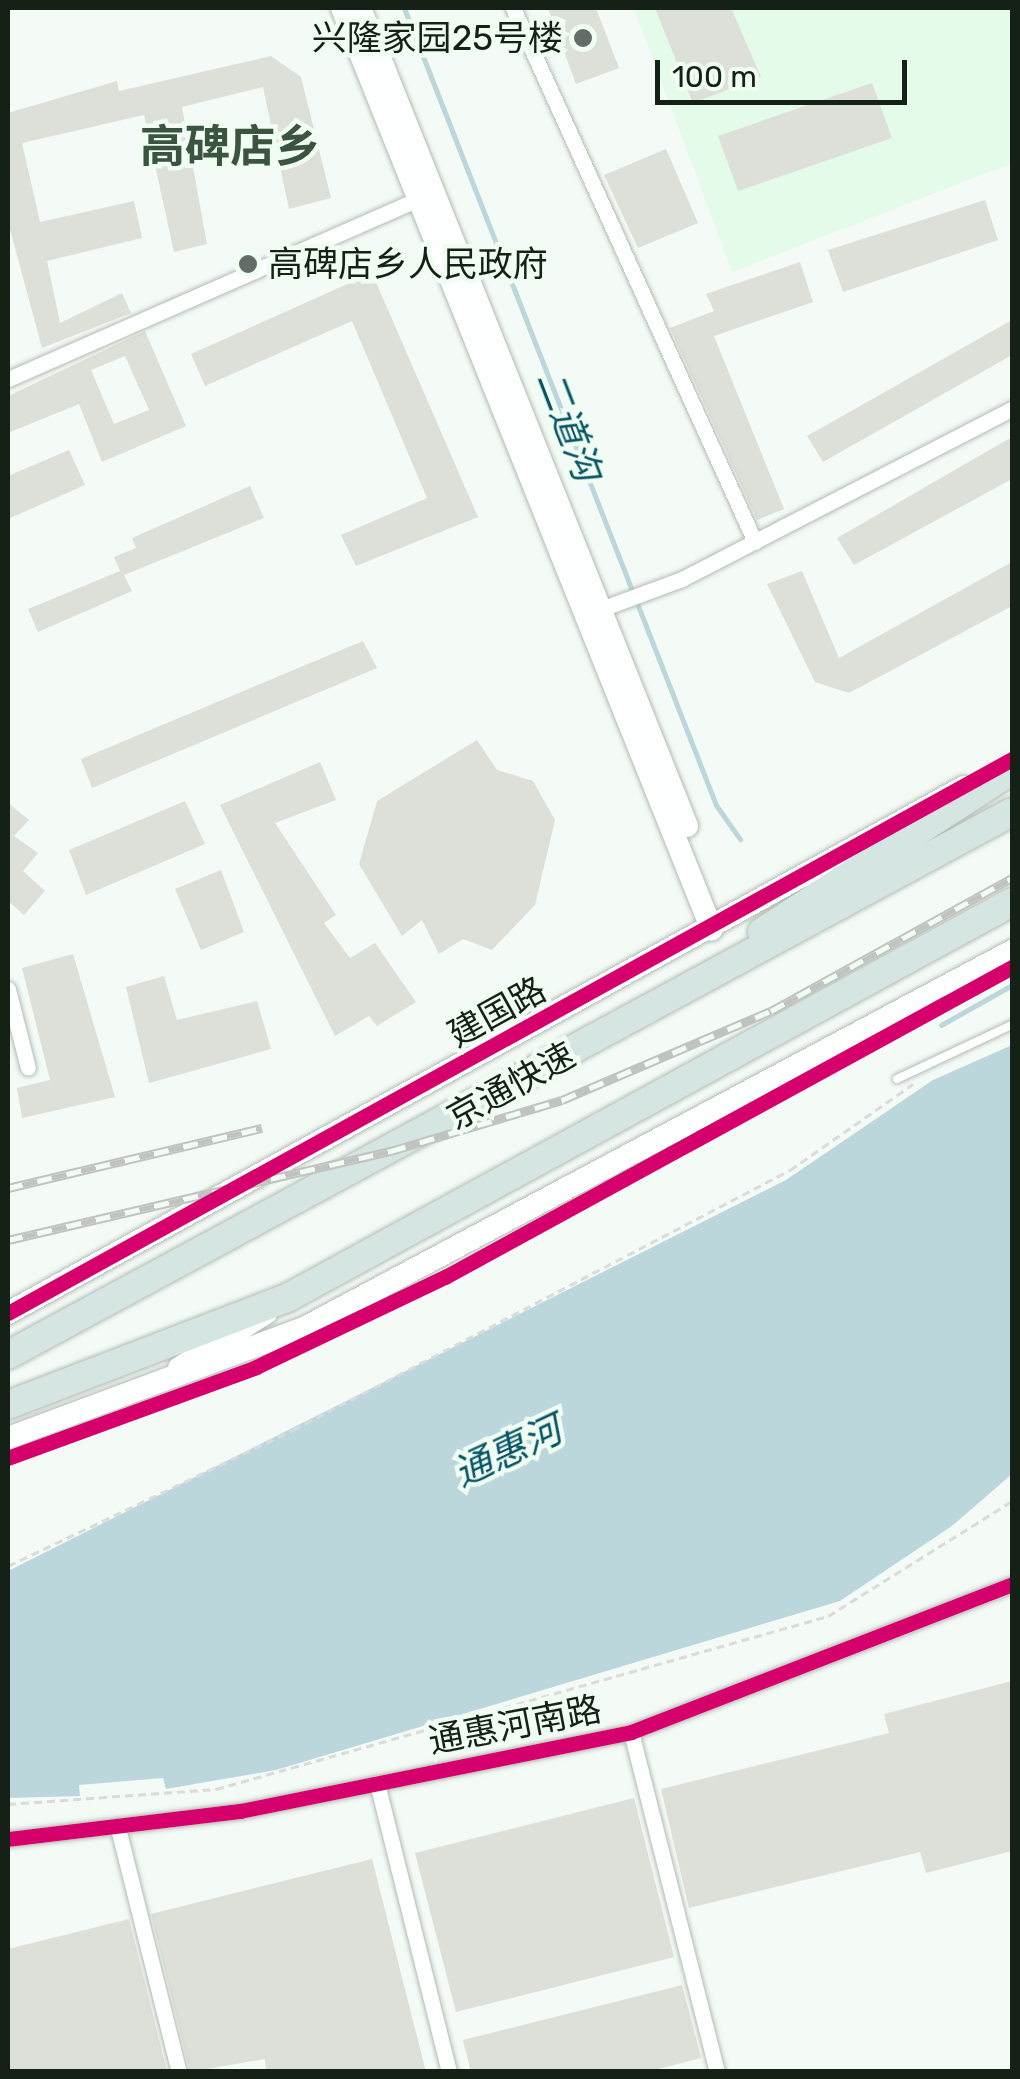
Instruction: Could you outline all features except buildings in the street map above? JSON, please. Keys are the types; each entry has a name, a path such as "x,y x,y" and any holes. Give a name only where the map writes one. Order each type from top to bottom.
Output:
{"highway":[{"path":"672,998 804,901 1012,770"},
{"name":"京通快速","path":"8,1355 1012,812"},
{"path":"8,1405 289,1297 1012,902"},
{"path":"900,964 1012,918"}],"main road":[{"path":"342,8 719,926"},
{"path":"360,8 611,606 719,926"},
{"name":"建国路","path":"8,1313 719,926 1012,759"},
{"path":"8,1438 129,1398 413,1273 1012,951"},
{"path":"129,1398 289,1297"}],"street":[{"path":"513,8 755,542"},
{"path":"8,378 419,199"},
{"path":"611,606 662,589 1012,409"},
{"path":"8,988 28,1068"},
{"name":"通惠河南路","path":"8,1839 118,1828 377,1783 631,1732 1012,1584"},
{"path":"631,1732 717,2072"},
{"path":"377,1783 449,2072"},
{"path":"118,1828 179,2072"}],"lane":[{"path":"898,1079 1012,1025"}],"path":[{"path":"8,1566 293,1430 790,1170 893,1104 912,1088 916,1070"},
{"path":"8,1804 216,1790 828,1616 1012,1501"}],"shaded area":[{"path":"634,8 1012,8 1012,163 732,272"}],"water":[{"name":"通惠河","path":"1012,1045 1012,1474 952,1526 840,1601 276,1770 166,1789 163,1778 79,1785 80,1796 8,1798 8,1571 786,1180 933,1080"}],"waterway":[{"name":"二道沟","path":"404,8 716,805 740,839"},
{"name":"二道沟","path":"941,1025 1012,985"}],"railway":[{"path":"8,1240 391,1151 562,1100 771,1011 1012,878"},
{"path":"8,1188 262,1128"}],"cycle path":[{"path":"8,1313 1012,759"},
{"path":"8,1458 256,1367 445,1277 1012,967"},
{"path":"8,1839 240,1811 631,1732 1012,1584"}],"place":[{"name":"兴隆家园25号楼","path":"583,38"},
{"name":"高碑店乡人民政府","path":"248,264"}],"district":[{"name":"高碑店乡","path":"230,147"}]}
